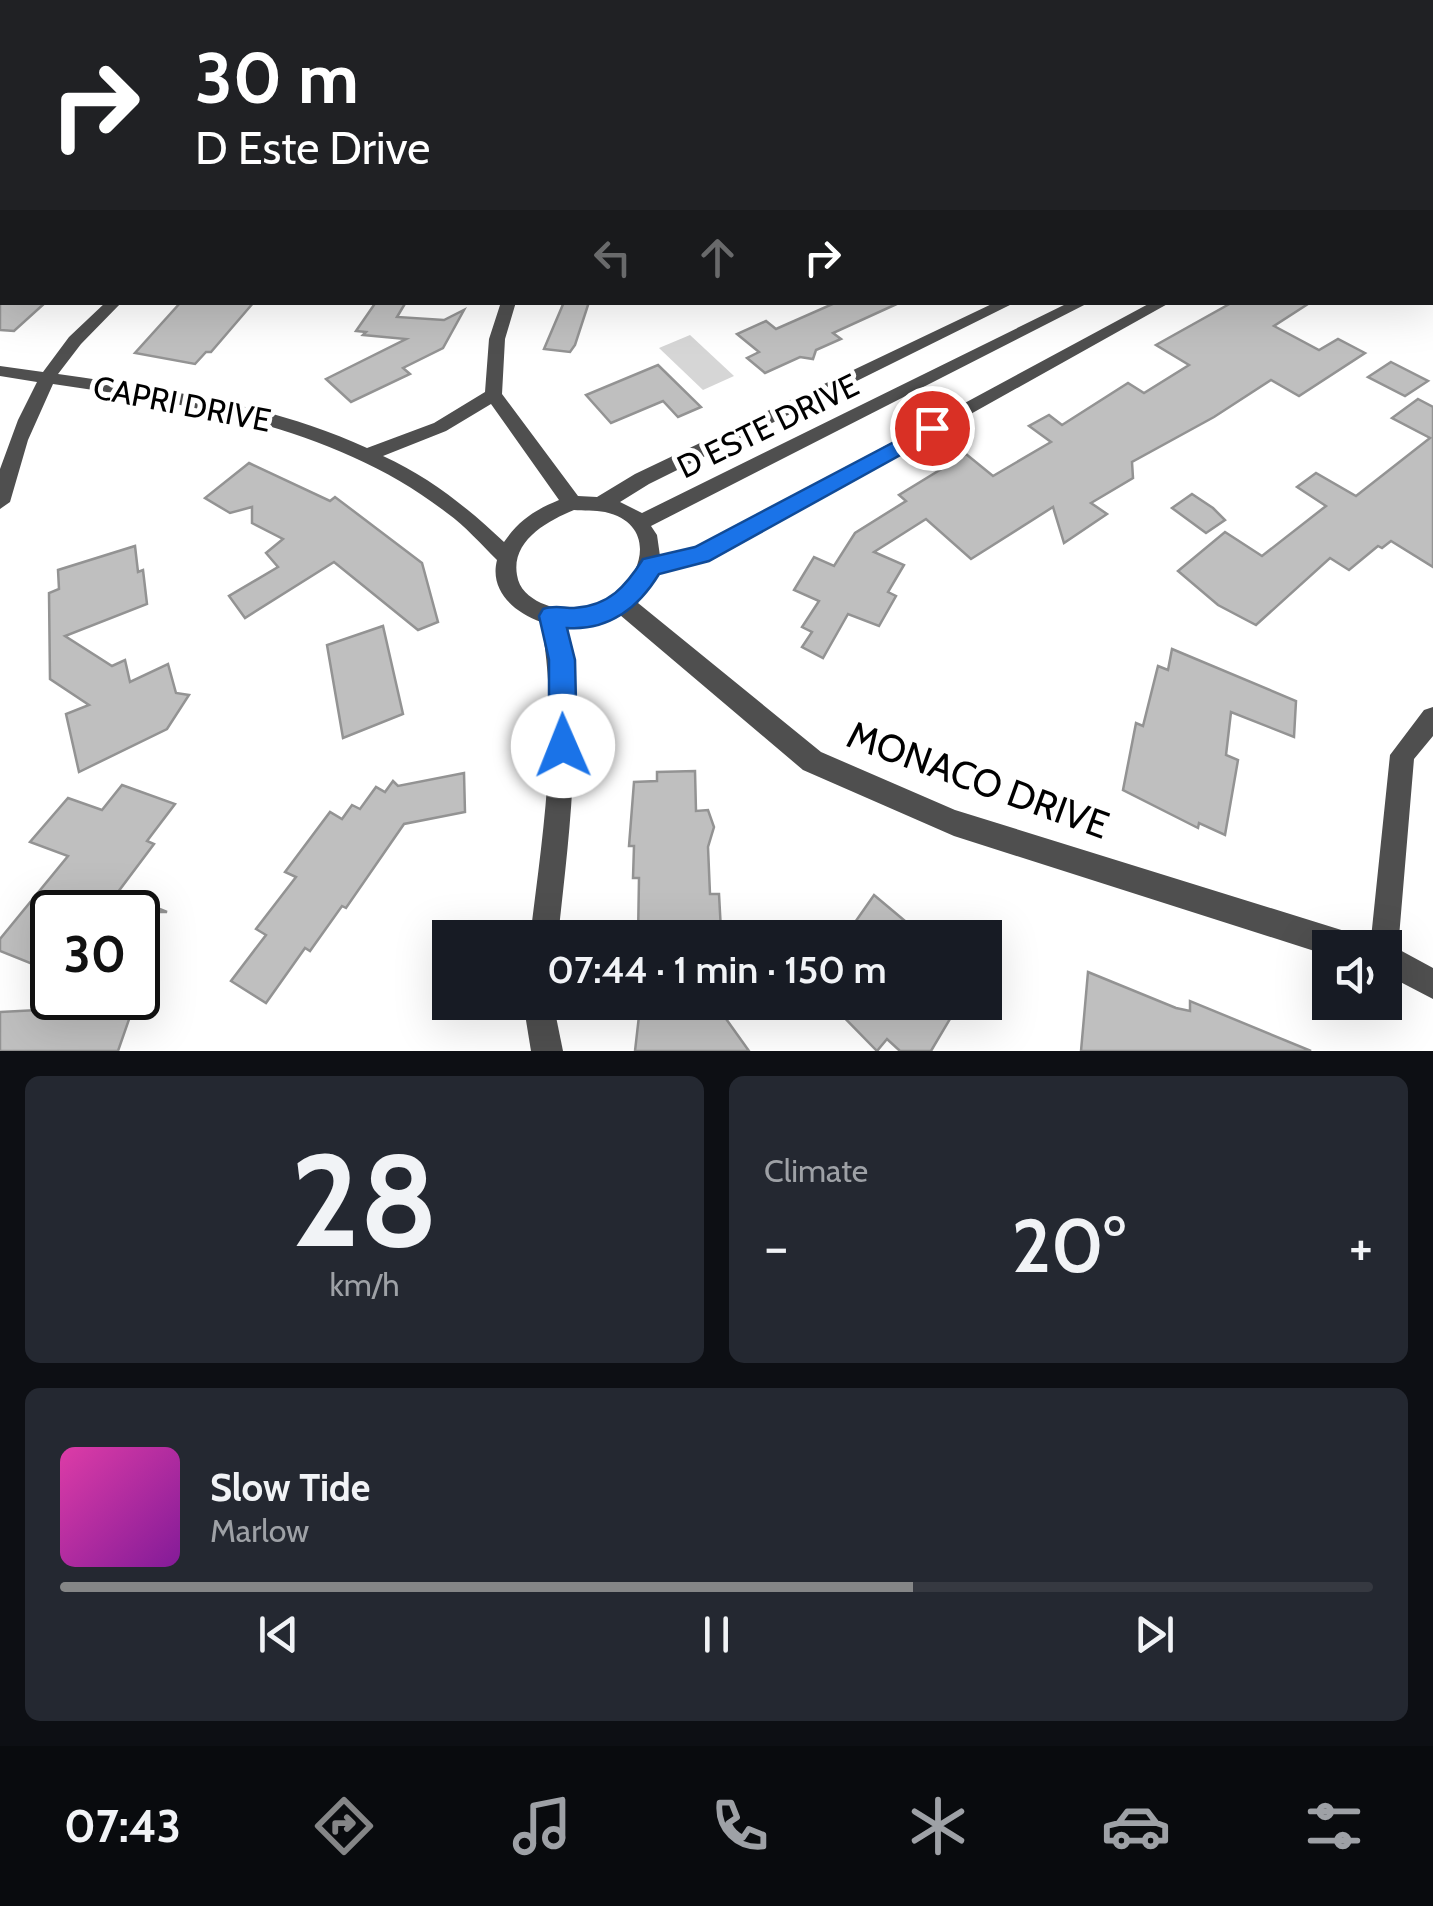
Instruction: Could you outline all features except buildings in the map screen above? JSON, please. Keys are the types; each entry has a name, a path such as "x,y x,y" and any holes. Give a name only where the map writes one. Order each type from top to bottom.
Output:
{"street":[{"path":"0,502 11,461 47,378 70,346 112,305"},
{"path":"508,305 497,339 494,395 572,503"},
{"name":"D ESTE DRIVE","path":"506,556 514,537 529,521 549,509 572,503 604,502 642,479 1002,305"},
{"name":"D ESTE DRIVE","path":"641,522 1077,305"},
{"path":"652,566 700,554 1158,305"},
{"name":"CAPRI DRIVE","path":"0,371 261,415 370,454 478,524 506,556"},
{"path":"370,454 440,427 494,395"},
{"path":"506,556 505,575 513,593 529,608 552,616 576,618 600,614 622,603 636,592 652,566 653,550 641,522 604,502"},
{"name":"MONACO DRIVE","path":"622,603 812,761 954,823 1312,935"},
{"path":"546,920 563,746 562,660 552,616"},
{"path":"1386,930 1402,755 1433,718"},
{"path":"1402,967 1433,984"},
{"path":"541,1020 547,1051"}],"shaded area":[{"path":"690,335 734,376 703,390 659,348"}],"route":[{"path":"563,746 562,660 552,616 600,614 636,592 652,566 700,554 932,428"}]}
